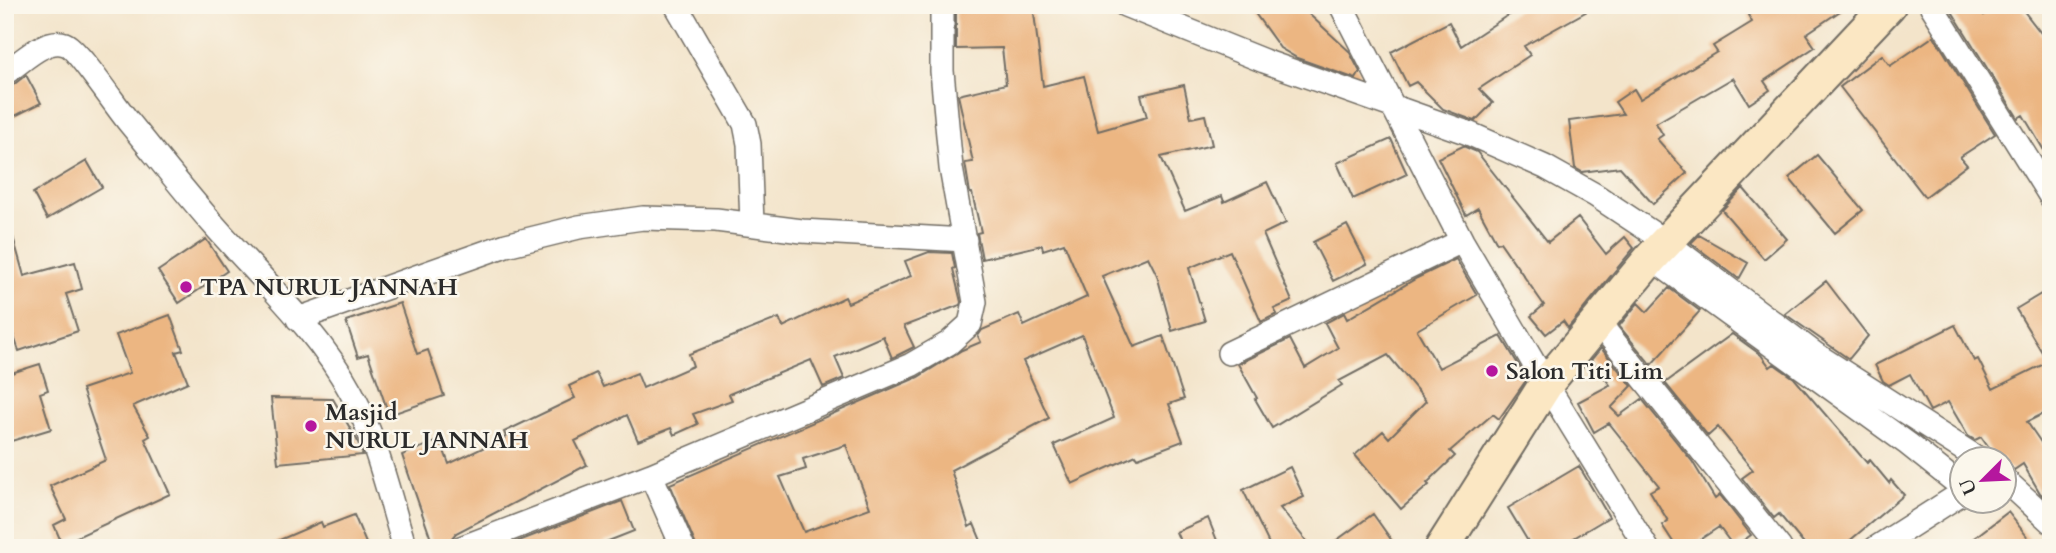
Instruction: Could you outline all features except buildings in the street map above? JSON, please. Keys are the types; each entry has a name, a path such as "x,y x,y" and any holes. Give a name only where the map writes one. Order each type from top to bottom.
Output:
{"street":[{"path":"676,5 745,124 749,144 752,224"},
{"path":"461,548 652,474 911,365 949,343 970,324 975,302 951,168 942,71 942,5"},
{"path":"1125,5 1396,112 1468,133 1545,167 1595,195 1658,250 1948,476"},
{"path":"1341,5 1462,241 1647,548"},
{"path":"1442,548 1546,384 1658,250 1889,5"},
{"path":"1931,5 2051,197"},
{"path":"5,73 44,47 57,42 68,44 80,55 106,94 213,224 317,342 351,392 370,437 404,548"},
{"path":"298,319 506,245 579,227 643,218 716,220 802,231 965,240"},
{"path":"1229,353 1462,241"},
{"path":"1658,250 1955,444"},
{"path":"1599,323 1780,548"},
{"path":"652,474 682,548"},
{"path":"2018,492 2051,522"},
{"path":"1876,548 1948,502"}],"place":[{"name":"TPA NURUL JANNAH","path":"186,287"},
{"name":"Salon Titi Lim","path":"1492,371"},
{"name":"Masjid NURUL JANNAH","path":"311,426"}]}
